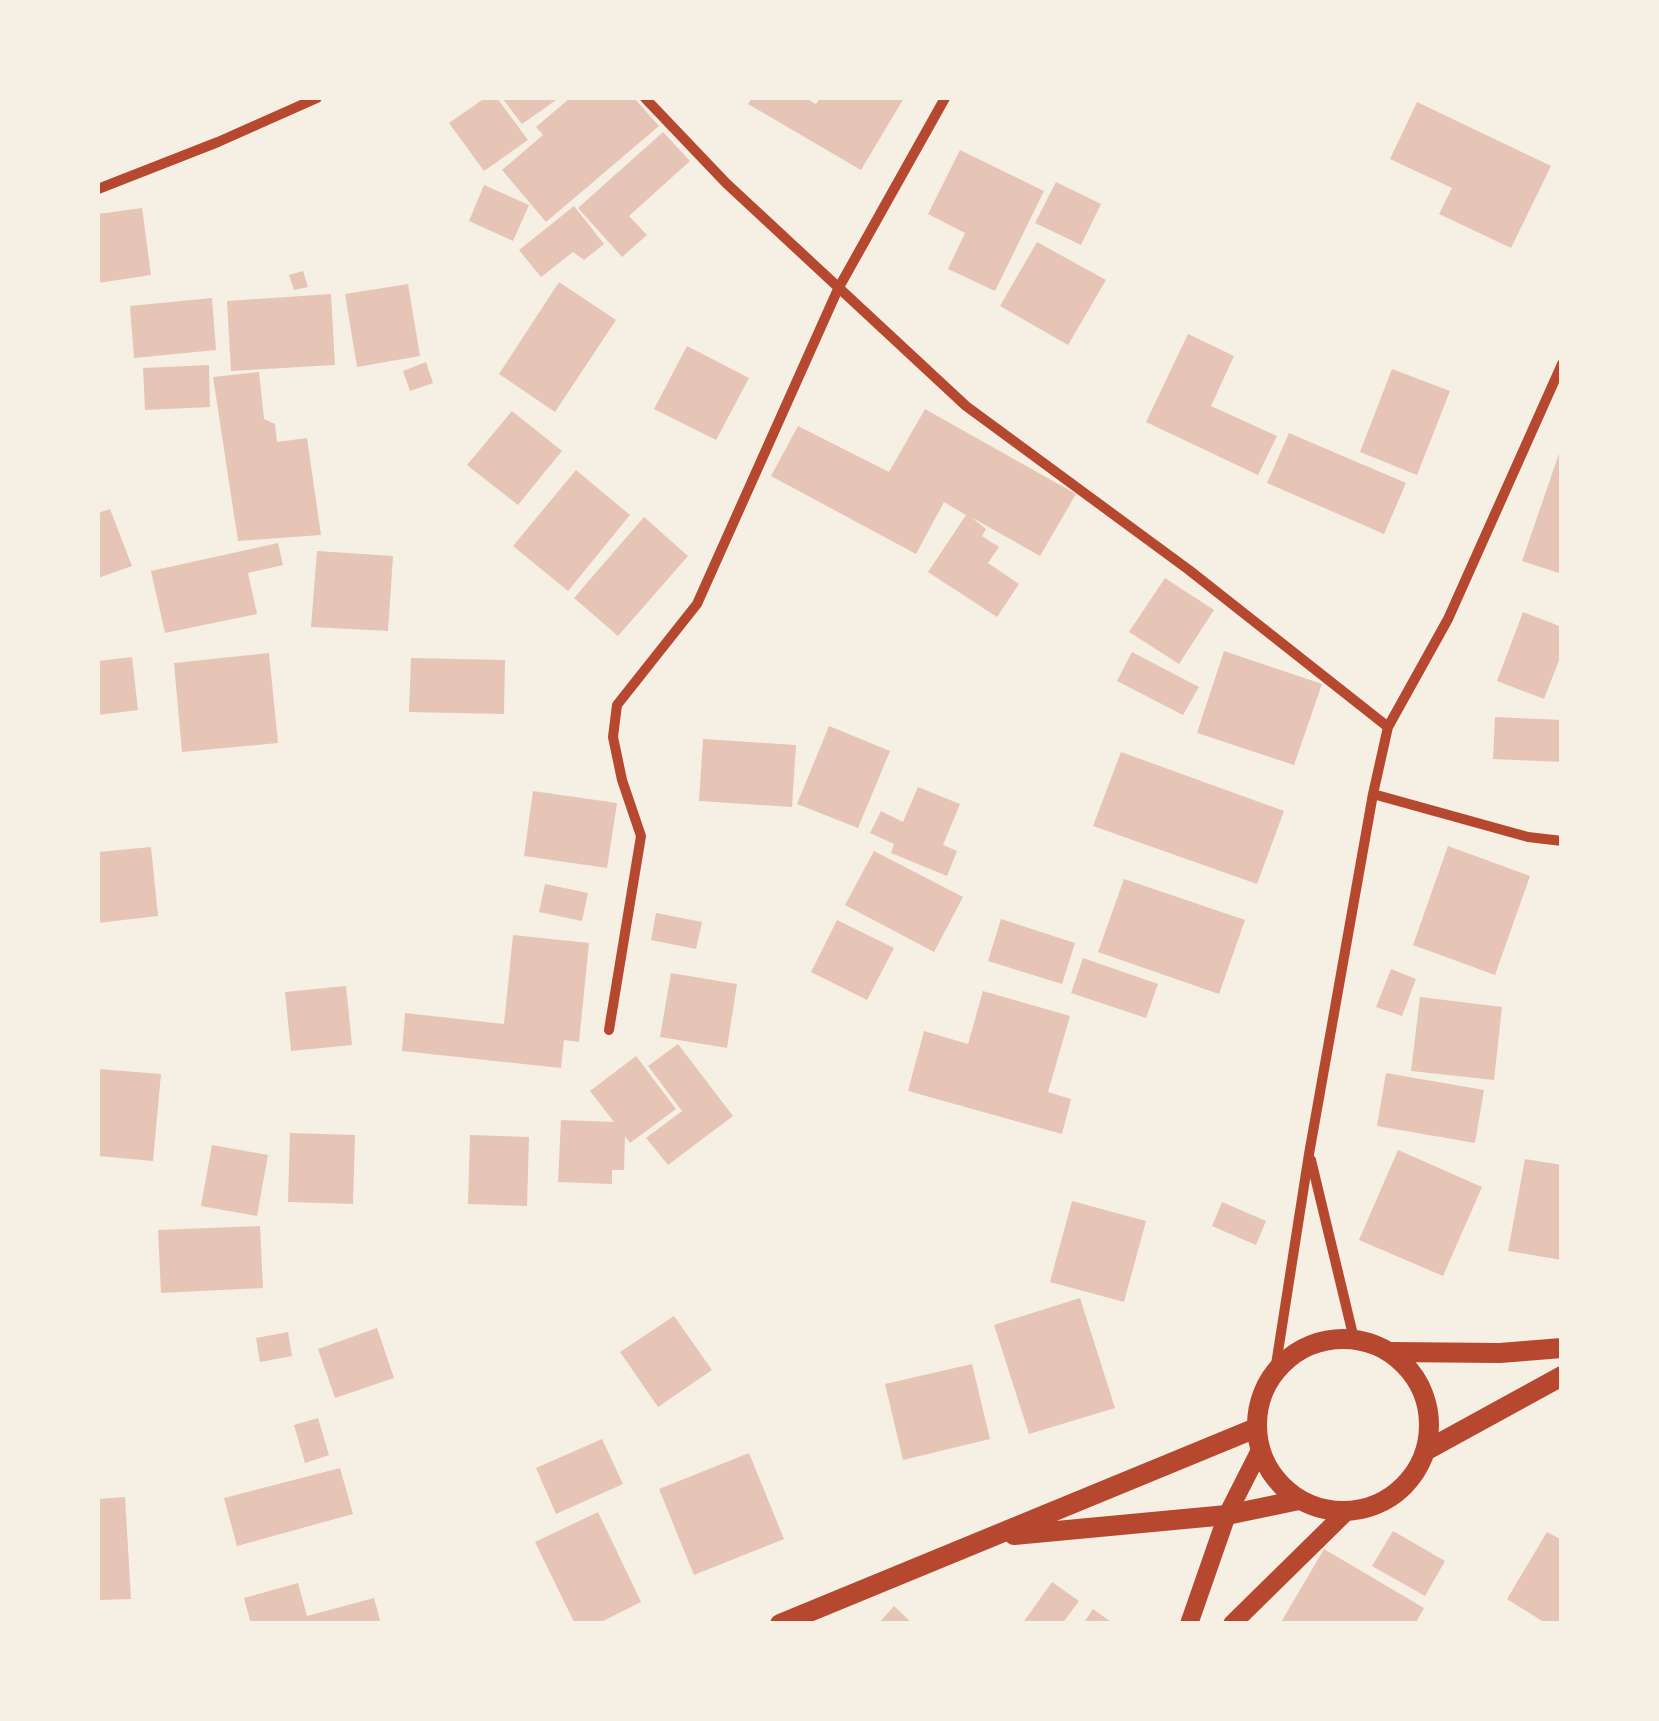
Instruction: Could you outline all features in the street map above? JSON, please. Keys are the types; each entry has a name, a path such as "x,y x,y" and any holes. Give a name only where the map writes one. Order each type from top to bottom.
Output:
{"main road":[{"path":"1390,1352 1411,1370 1426,1395 1430,1422 1427,1450 1416,1474 1397,1494 1373,1506 1346,1512 1322,1509 1299,1500 1275,1478 1260,1450 1256,1428 1264,1388 1275,1371 1297,1351 1324,1340 1354,1339 1390,1352 1562,1348"},
{"path":"1427,1450 1562,1376"},
{"path":"780,1624 1256,1428"},
{"path":"992,1538 1227,1515 1299,1500"}],"street":[{"path":"98,189 317,98"},
{"path":"646,98 726,184 966,406 1188,570 1388,727"},
{"path":"609,1030 642,836 622,780 613,738 618,704 696,604 838,290 945,98"},
{"path":"1275,1371 1309,1154 1388,727 1448,619 1562,364"},
{"path":"1373,794 1528,837 1562,841"},
{"path":"1309,1154 1354,1339"},
{"path":"1189,1624 1227,1515 1260,1450"},
{"path":"1232,1624 1346,1512"}],"building":[{"path":"485,98 497,98 528,140 484,171 449,123"},
{"path":"502,98 559,98 522,124"},
{"path":"570,98 634,98 659,126 546,222 502,170 543,135 536,127"},
{"path":"752,98 805,98 816,104 820,98 904,98 861,170 748,104"},
{"path":"1417,102 1551,166 1511,248 1439,214 1452,188 1390,159"},
{"path":"663,132 690,161 629,216 647,235 622,257 578,208"},
{"path":"960,150 1044,191 995,291 948,269 965,233 928,214"},
{"path":"1056,182 1101,204 1081,245 1035,223"},
{"path":"484,185 529,205 513,241 469,221"},
{"path":"574,206 604,244 584,260 573,252 541,277 519,250"},
{"path":"142,208 151,275 98,283 98,214"},
{"path":"1037,242 1106,280 1068,345 1000,306"},
{"path":"303,271 308,287 294,290 289,275"},
{"path":"559,282 616,320 555,412 499,374"},
{"path":"408,284 420,356 357,367 345,294"},
{"path":"331,294 335,365 231,371 227,301"},
{"path":"212,298 216,350 134,358 130,306"},
{"path":"1188,334 1234,356 1211,406 1277,436 1258,475 1146,422"},
{"path":"687,346 749,378 716,440 654,409"},
{"path":"426,362 433,383 410,391 403,371"},
{"path":"209,365 210,407 145,410 143,368"},
{"path":"1392,369 1450,391 1417,475 1360,452"},
{"path":"259,372 264,419 275,424 277,442 307,438 321,535 238,541 213,377"},
{"path":"925,409 1076,494 1040,556 971,517 986,529 982,536 999,547 988,563 1019,584 997,617 928,572 966,515 944,502 916,554 771,476 798,426 889,472"},
{"path":"512,411 562,451 518,505 467,465"},
{"path":"1289,433 1406,483 1384,534 1267,483"},
{"path":"1562,445 1562,574 1522,561"},
{"path":"576,470 630,515 568,591 513,546"},
{"path":"110,509 132,566 98,578 98,513"},
{"path":"644,517 688,556 618,636 574,598"},
{"path":"278,543 283,565 248,573 257,614 165,633 151,571"},
{"path":"317,551 393,556 388,631 311,627"},
{"path":"1165,578 1214,610 1179,664 1129,632"},
{"path":"1523,612 1562,627 1562,653 1544,699 1497,681"},
{"path":"1224,651 1322,684 1294,765 1197,733"},
{"path":"1132,652 1199,687 1183,715 1117,681"},
{"path":"269,653 278,743 182,752 174,663"},
{"path":"132,657 138,710 98,715 98,661"},
{"path":"411,658 505,660 504,714 409,712"},
{"path":"1495,717 1562,720 1562,762 1493,759"},
{"path":"829,726 890,751 858,828 797,804"},
{"path":"703,739 796,745 792,807 699,801"},
{"path":"1121,752 1284,811 1257,884 1093,826"},
{"path":"918,787 960,804 943,845 957,851 947,876 891,853 894,844 870,833 881,811 903,822"},
{"path":"533,791 617,803 607,868 524,856"},
{"path":"1448,846 1530,876 1495,975 1413,945"},
{"path":"151,847 158,916 98,923 98,852"},
{"path":"874,851 963,897 934,952 845,905"},
{"path":"1124,879 1245,920 1219,994 1098,952"},
{"path":"545,884 588,893 582,921 539,912"},
{"path":"656,913 702,922 696,949 651,940"},
{"path":"1001,919 1075,943 1062,984 988,961"},
{"path":"837,920 894,948 867,1000 811,972"},
{"path":"513,935 589,943 579,1042 564,1040 561,1068 402,1051 405,1013 504,1024"},
{"path":"1083,958 1158,984 1146,1018 1071,993"},
{"path":"1391,969 1416,979 1402,1016 1376,1007"},
{"path":"671,973 737,984 727,1048 660,1037"},
{"path":"346,986 352,1045 291,1051 285,992"},
{"path":"983,991 1070,1016 1048,1092 1071,1099 1062,1134 908,1091 924,1031 968,1044"},
{"path":"1420,997 1502,1007 1494,1080 1411,1071"},
{"path":"678,1044 733,1116 668,1165 646,1138 682,1111 648,1066"},
{"path":"636,1056 676,1109 630,1143 625,1136 624,1170 612,1170 612,1184 558,1182 561,1120 614,1122 590,1091"},
{"path":"98,1069 161,1074 153,1161 98,1156"},
{"path":"1386,1073 1484,1090 1475,1143 1377,1126"},
{"path":"290,1133 355,1135 353,1204 288,1202"},
{"path":"470,1135 529,1137 527,1206 468,1204"},
{"path":"212,1145 268,1155 257,1216 201,1206"},
{"path":"1398,1150 1482,1187 1443,1276 1359,1240"},
{"path":"1525,1159 1562,1165 1562,1260 1508,1251"},
{"path":"1072,1201 1146,1221 1124,1302 1050,1282"},
{"path":"1222,1202 1266,1221 1256,1245 1212,1226"},
{"path":"260,1226 263,1288 161,1293 158,1230"},
{"path":"1080,1298 1115,1408 1029,1434 994,1325"},
{"path":"674,1316 712,1370 658,1407 620,1352"},
{"path":"377,1328 394,1378 335,1398 318,1349"},
{"path":"288,1332 292,1356 260,1362 256,1338"},
{"path":"972,1364 990,1439 903,1460 885,1384"},
{"path":"318,1418 329,1455 305,1463 294,1425"},
{"path":"602,1439 623,1484 556,1514 536,1468"},
{"path":"749,1453 784,1539 694,1575 659,1489"},
{"path":"340,1468 353,1514 237,1546 224,1498"},
{"path":"125,1497 131,1599 98,1600 98,1499"},
{"path":"598,1512 641,1602 597,1624 575,1624 535,1542"},
{"path":"1393,1531 1445,1561 1425,1596 1372,1566"},
{"path":"1547,1532 1562,1540 1562,1624 1547,1624 1507,1599"},
{"path":"1324,1549 1424,1608 1415,1624 1280,1624"},
{"path":"1052,1582 1079,1601 1062,1624 1022,1624"},
{"path":"298,1583 307,1616 374,1598 381,1624 251,1624 244,1598"},
{"path":"894,1606 913,1624 878,1624"},
{"path":"1093,1609 1114,1624 1083,1624"}]}
